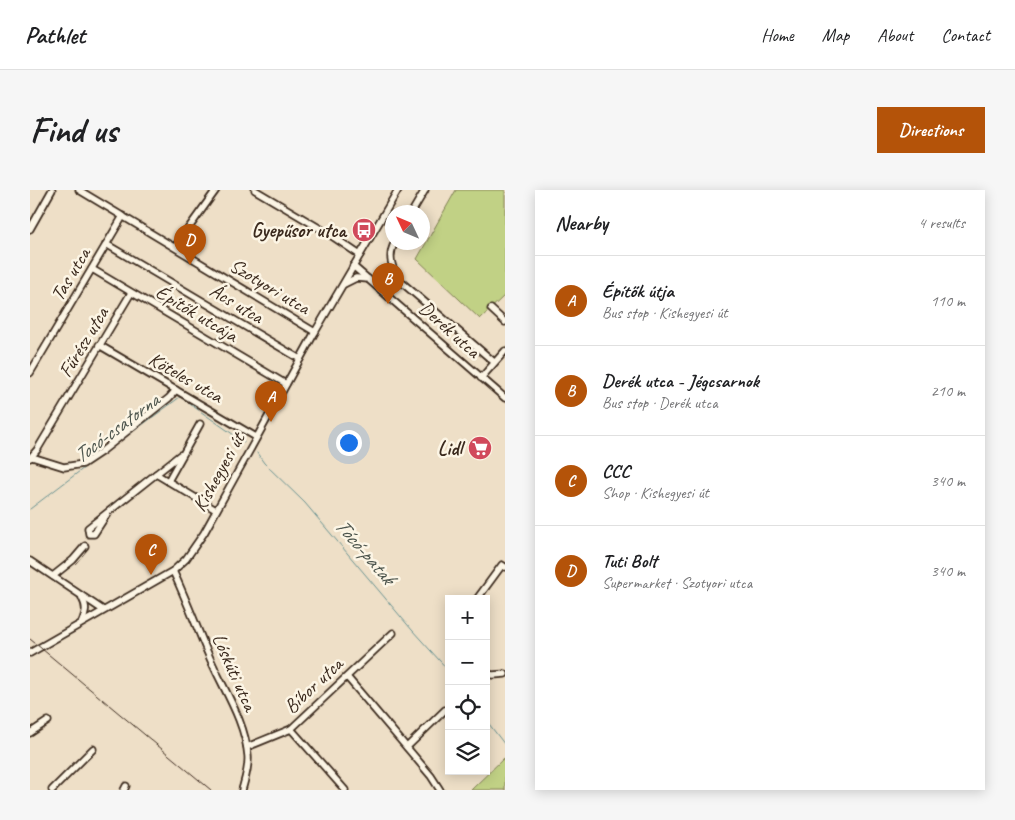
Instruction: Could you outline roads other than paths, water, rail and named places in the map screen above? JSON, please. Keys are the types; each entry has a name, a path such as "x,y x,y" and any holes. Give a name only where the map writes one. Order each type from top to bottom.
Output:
{"street":[{"path":"30,229 52,190"},
{"name":"Szotyori utca","path":"79,190 315,332"},
{"path":"174,247 216,190"},
{"path":"255,190 326,232 360,255"},
{"name":"Kishegyesi út","path":"30,652 172,571 186,559 195,547 315,332 398,190"},
{"path":"416,205 426,190"},
{"name":"Tas utca","path":"30,373 123,216"},
{"name":"Ács utca","path":"106,244 300,359"},
{"name":"Derék utca","path":"392,250 391,266 399,280 494,362"},
{"name":"Derék utca","path":"353,266 505,398"},
{"name":"Építők utcája","path":"92,269 286,384"},
{"path":"342,285 356,278 370,280"},
{"name":"Fűrész utca","path":"31,458 131,293"},
{"path":"491,309 505,322"},
{"name":"Köteles utca","path":"99,346 256,437"},
{"name":"Derék utca","path":"481,378 505,351"},
{"path":"31,458 64,467 83,464 169,398 176,390"},
{"path":"168,481 200,424"},
{"path":"107,514 183,452"},
{"path":"169,464 174,469"},
{"path":"156,474 216,510"},
{"path":"53,576 73,560 85,546"},
{"path":"30,561 103,610"},
{"path":"480,595 504,565"},
{"name":"Lóskúti utca","path":"172,571 237,714 247,747 248,768 242,790"},
{"path":"81,596 86,605 86,612 82,622"},
{"name":"Bíbor utca","path":"247,747 291,729 393,633"},
{"path":"490,674 505,674"},
{"path":"347,677 432,776 440,790"},
{"path":"407,747 445,710"},
{"path":"30,733 48,721"},
{"path":"291,729 346,790"},
{"path":"52,790 93,749"}],"waterway":[{"name":"Tocó-csatorna","path":"108,450 180,397 244,442"},
{"name":"Tócó-patak","path":"257,453 264,463 305,503 445,667"},
{"name":"Tocó-csatorna","path":"30,509 101,455"},
{"name":"Tócó-patak","path":"490,725 505,745"}],"railway":[{"path":"30,639 211,790"}],"place":[{"name":"Gyepűsor utca","path":"364,230"},
{"name":"Tuti Bolt","path":"190,265"},
{"name":"Derék utca - Jégcsarnok","path":"388,304"},
{"name":"Építők útja","path":"271,422"},
{"name":"Lidl","path":"480,448"},
{"name":"CCC","path":"151,575"}]}
